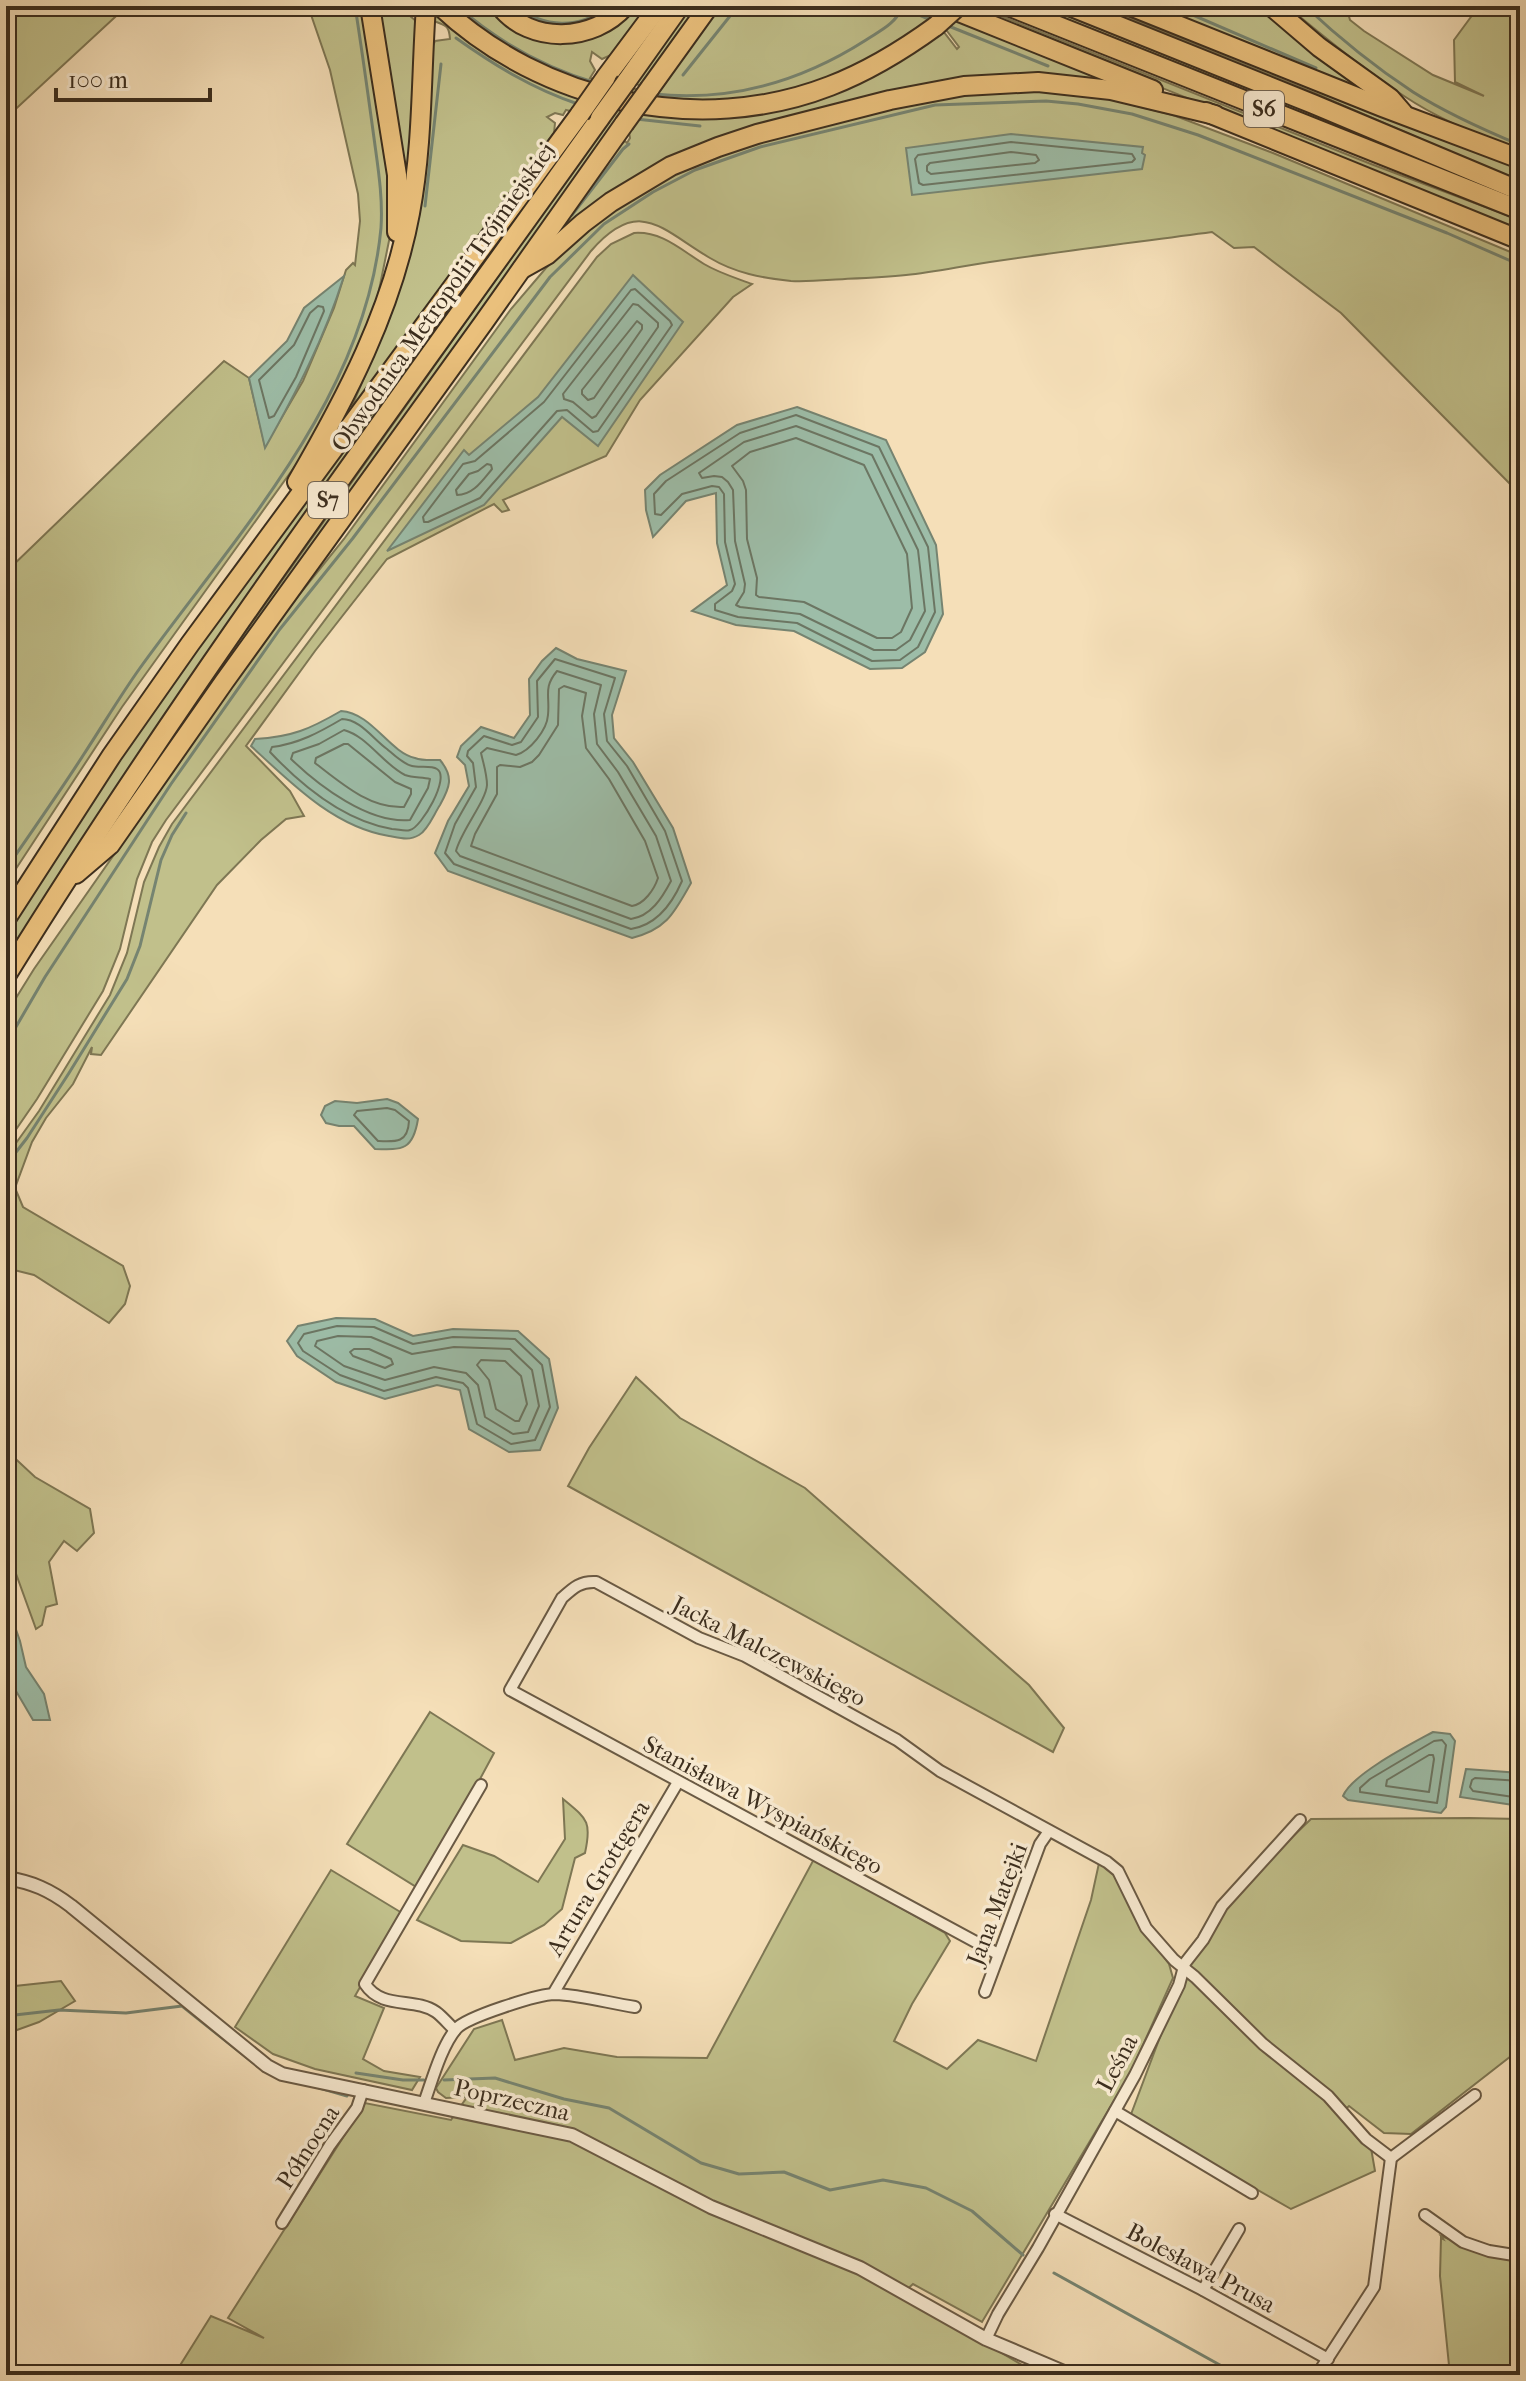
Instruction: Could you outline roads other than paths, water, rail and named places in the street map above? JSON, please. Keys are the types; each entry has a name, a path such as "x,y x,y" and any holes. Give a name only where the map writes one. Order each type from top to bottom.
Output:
{"highway":[{"path":"370,6 397,175 398,212 393,279"},
{"path":"500,6 521,24 542,32 567,35 595,28 625,6"},
{"name":"Obwodnica Metropolii Trójmiejskiej","path":"6,919 112,755 244,570 659,6"},
{"name":"Obwodnica Metropolii Trójmiejskiej","path":"6,976 173,716 680,6"},
{"path":"62,886 110,845 199,716 709,6"},
{"path":"944,6 1520,240"},
{"path":"244,570 344,400 361,365 393,279 410,215 431,9 547,77 629,103 680,109 729,108 765,103 829,86 903,50 958,6"},
{"name":"S6","path":"1008,6 1520,210"},
{"name":"S6","path":"1069,6 1520,191"},
{"path":"1130,6 1520,159"},
{"path":"1271,6 1319,47 1390,98 1404,116"},
{"path":"518,271 547,255 596,212 671,166 757,134 890,100 975,85 1038,82 1111,90 1215,115"}],"street":[{"name":"Jacka Malczewskiego","path":"510,1690 562,1598 586,1581 596,1582 699,1638 745,1656 897,1740 940,1771 1049,1831"},
{"name":"Stanisława Wyspiańskiego","path":"510,1690 998,1954"},
{"name":"Artura Grottgera","path":"553,1994 678,1782"},
{"path":"455,2030 435,2011 380,1998 365,1984 481,1785"},
{"name":"Leśna","path":"986,2339 1135,2075 1179,1985 1183,1968 1222,1906 1300,1820"},
{"name":"Jana Matejki","path":"985,1992 1040,1844 1049,1831"},
{"path":"1049,1831 1118,1871 1146,1928 1183,1968 1263,2044 1328,2096 1366,2139 1391,2158"},
{"name":"Poprzeczna","path":"6,1878 28,1881 47,1889 71,1906 267,2066 282,2074 572,2135 711,2207 860,2268 986,2339 1071,2375"},
{"path":"424,2103 455,2030 464,2022 553,1994 635,2007"},
{"name":"Północna","path":"282,2223 330,2145 357,2108 363,2090"},
{"path":"1317,2375 1374,2287 1391,2158 1475,2095"},
{"path":"1115,2111 1252,2193"},
{"name":"Bolesława Prusa","path":"1055,2214 1328,2359"},
{"path":"1425,2215 1463,2242 1489,2251 1520,2256"},
{"path":"1203,2290 1239,2229"}],"water":[{"path":"1011,134 1143,147 1142,153 1145,155 1142,169 912,195 906,148"},
{"path":"633,275 683,322 598,446 562,417 484,505 387,551 464,450 469,455 538,397"},
{"path":"344,276 309,364 265,448 249,378 287,341 304,308"},
{"path":"797,407 886,440 936,545 943,614 925,652 902,668 870,669 794,631 736,625 692,611 727,585 717,543 716,493 686,501 653,537 645,490 660,475 737,425"},
{"path":"556,648 577,659 626,671 612,715 614,738 633,762 673,828 691,883 662,925 632,938 448,871 435,853 448,821 469,786 465,765 457,757 461,746 481,727 514,738 530,715 529,679"},
{"path":"341,711 362,718 406,754 421,760 440,760 444,766 449,777 446,793 428,826 419,835 397,838 350,823 314,802 251,746 255,739 300,731"},
{"path":"387,1099 398,1103 418,1119 410,1142 400,1148 375,1149 354,1126 326,1123 321,1115 325,1106 335,1101 357,1103"},
{"path":"336,1318 375,1319 413,1336 453,1329 518,1331 549,1359 558,1408 540,1450 509,1452 469,1429 460,1390 437,1385 385,1399 336,1382 297,1356 287,1341 298,1326"},
{"path":"6,1601 26,1667 44,1694 50,1720 33,1720 6,1674"},
{"path":"1433,1732 1450,1734 1455,1741 1446,1807 1441,1813 1348,1800 1343,1796 1370,1769"},
{"path":"1466,1769 1520,1773 1520,1806 1460,1797"}],"waterway":[{"path":"6,869 140,668 290,462 323,407 350,350 370,291 381,228 381,194 355,6"},
{"path":"457,6 522,52 596,83"},
{"path":"516,6 538,19 562,23 585,19 607,6"},
{"path":"683,75 738,6"},
{"path":"898,6 931,20"},
{"path":"1172,6 1316,68"},
{"path":"1305,6 1357,51 1413,92 1465,121 1520,145"},
{"path":"654,94 710,95 791,77 817,67 866,40 891,23 902,8"},
{"path":"946,25 1048,66"},
{"path":"456,38 514,76 578,104"},
{"path":"425,206 441,64"},
{"path":"6,1044 45,977 171,784 280,629 353,538 550,277 604,224 653,192 695,170 760,147 935,105 1046,101 1078,104 1132,114 1198,135 1520,265"},
{"path":"636,119 700,126"},
{"path":"572,215 629,144"},
{"path":"6,1165 27,1138 127,979 140,946 161,860 186,813"},
{"path":"6,2016 59,2010 126,2013 182,2006 257,2066"},
{"path":"356,2073 424,2080"},
{"path":"444,2080 495,2078 564,2099 609,2108 701,2163 739,2174 784,2172 830,2190 883,2180 926,2188 972,2211 1023,2255"},
{"path":"316,2087 347,2096"},
{"path":"1054,2273 1238,2375"}]}
